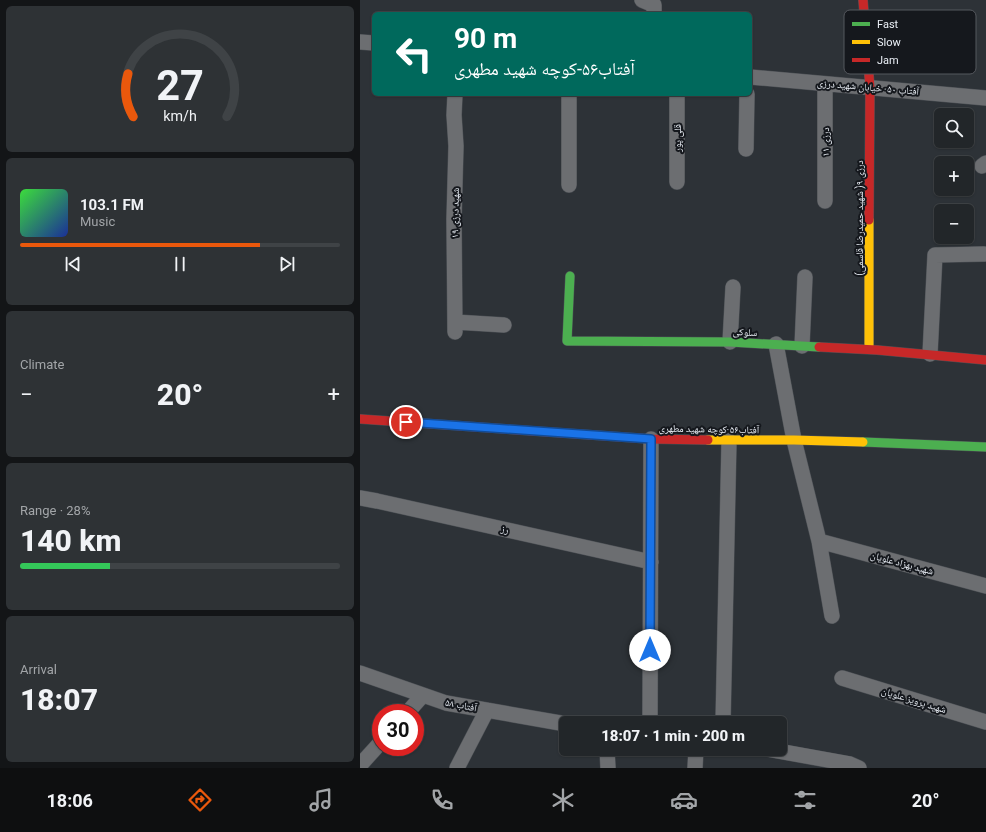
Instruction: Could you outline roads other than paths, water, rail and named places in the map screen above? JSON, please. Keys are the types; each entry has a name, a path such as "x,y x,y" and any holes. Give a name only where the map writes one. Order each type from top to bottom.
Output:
{"street":[{"path":"642,0 654,5 654,12"},
{"name":"درزی ۹( شهید حمیدرضا قاسمی)","path":"863,0 864,10"},
{"path":"360,42 372,43"},
{"name":"درزی ۹( شهید حمیدرضا قاسمی)","path":"869,74 870,349"},
{"name":"آفتاب ۵۰- خیابان شهید درزی","path":"752,77 986,98"},
{"name":"درزی ۱۱","path":"825,84 825,201"},
{"name":"شهید درزی ۱۹","path":"455,96 455,327 504,324"},
{"path":"568,96 569,185"},
{"name":"قلی پور","path":"677,96 677,182"},
{"path":"746,149 747,96"},
{"path":"930,354 936,255 984,254"},
{"name":"سلوکی","path":"570,276 567,341 730,342 776,344 870,349 986,360"},
{"path":"802,346 805,277"},
{"path":"730,342 733,288"},
{"path":"776,344 794,440 819,541 832,616"},
{"name":"آفتاب۵۶-كوچه شهيد مطهری","path":"360,419 651,439 729,441 794,440 986,447"},
{"path":"650,716 651,439"},
{"path":"723,716 729,441"},
{"name":"رز","path":"360,498 377,500 651,562"},
{"name":"شهید بهزاد علویان","path":"819,541 986,586"},
{"name":"آفتاب ۵۸","path":"360,673 446,703 559,723"},
{"name":"شهید پرویز علویان","path":"842,678 986,722"},
{"path":"415,704 423,695"},
{"path":"457,768 487,710"},
{"path":"362,763 372,752"},
{"path":"787,753 850,764 860,768"},
{"path":"607,756 608,768"},
{"path":"695,768 696,756"}]}
